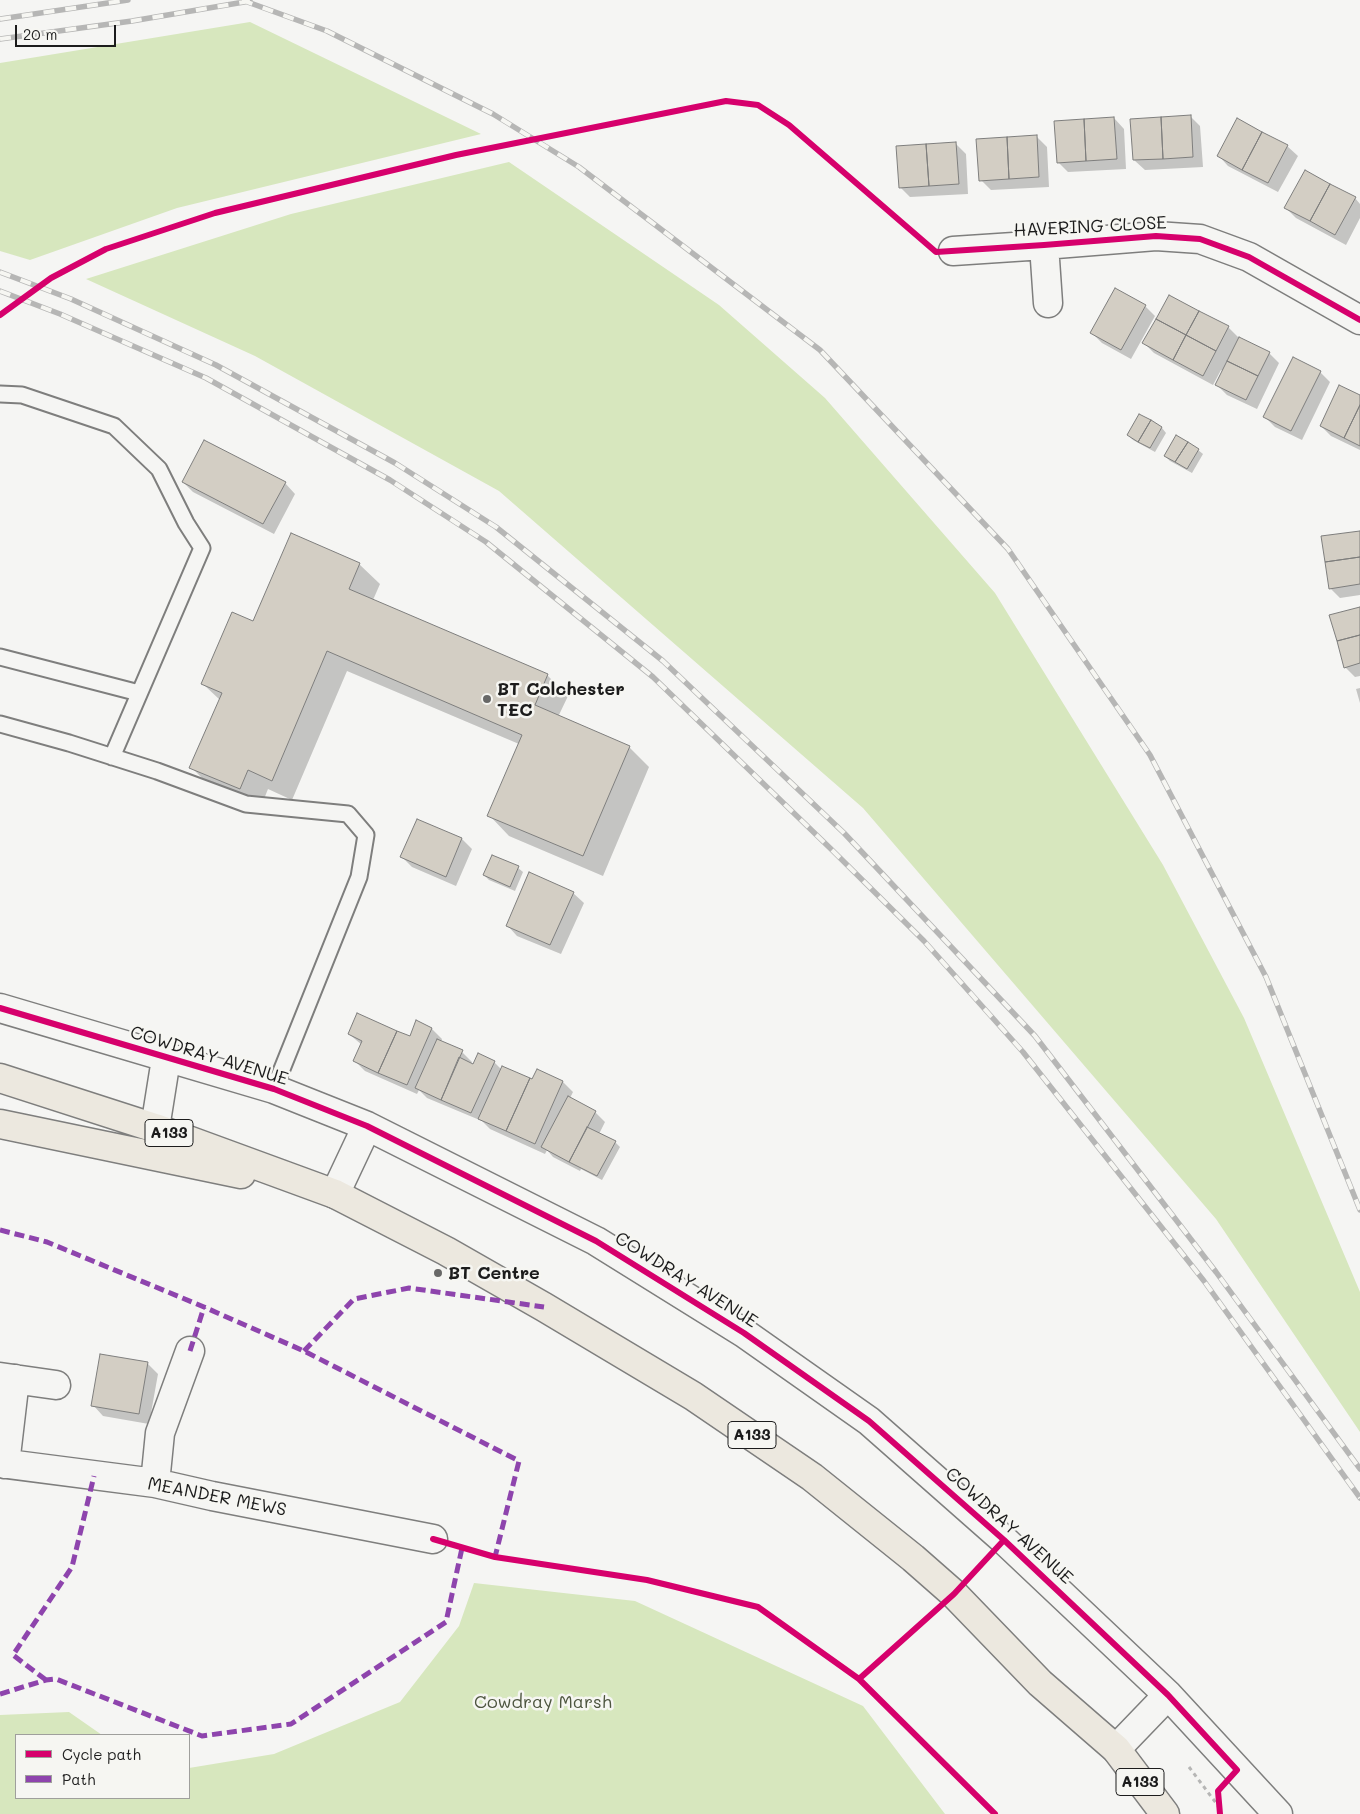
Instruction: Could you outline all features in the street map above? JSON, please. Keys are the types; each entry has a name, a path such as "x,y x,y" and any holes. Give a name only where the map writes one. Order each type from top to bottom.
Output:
{"main road":[{"name":"A133","path":"0,1078 155,1128 335,1194 446,1251 694,1396 812,1477 913,1558 954,1594 1040,1683 1116,1749 1165,1814"},
{"name":"A133","path":"0,1124 335,1194"}],"street":[{"name":"HAVERING CLOSE","path":"953,251 1044,246 1156,236 1200,239 1248,257 1360,320"},
{"name":"HAVERING CLOSE","path":"1044,246 1048,302"},
{"name":"COWDRAY AVENUE","path":"0,1008 166,1059 274,1089 367,1126 596,1241 744,1333 868,1421 1004,1540 1168,1695 1278,1814"},
{"name":"COWDRAY AVENUE","path":"155,1128 166,1059"},
{"path":"335,1194 367,1126"},
{"path":"154,1483 160,1433 190,1351"},
{"path":"3,1463 7,1378 56,1385"},
{"name":"MEANDER MEWS","path":"3,1463 154,1483 433,1539"},
{"path":"1116,1749 1168,1695"}],"lane":[{"path":"0,394 22,395 114,426 159,469 186,524 202,548 112,757"},
{"path":"0,657 139,693"},
{"path":"0,724 157,771 246,804 348,814 366,835 359,877 274,1089"}],"path":[{"path":"1220,1814 1218,1791 1237,1770"}],"green space":[{"path":"250,22 481,134 177,208 30,260 0,251 0,63"},
{"path":"509,162 719,305 825,398 995,593 1163,865 1244,1018 1360,1292 1360,1432 1216,1219 863,808 499,491 255,356 86,279 291,214"},
{"name":"Cowdray Marsh","path":"474,1583 635,1601 863,1706 945,1814 0,1814 0,1715 69,1712 101,1734 15,1734 15,1799 190,1799 190,1768 274,1754 400,1702 459,1626"}],"building":[{"path":"1191,115 1193,157 1163,159 1161,117"},
{"path":"1114,117 1117,159 1086,161 1084,119"},
{"path":"1161,117 1163,159 1133,160 1130,119"},
{"path":"1237,118 1262,132 1242,170 1217,156"},
{"path":"1084,119 1086,161 1057,163 1054,121"},
{"path":"1262,132 1288,145 1268,183 1242,170"},
{"path":"1037,135 1039,177 1009,179 1007,137"},
{"path":"1007,137 1009,179 979,181 976,139"},
{"path":"956,142 959,184 929,186 926,144"},
{"path":"926,144 929,186 899,188 896,146"},
{"path":"1305,170 1330,184 1310,221 1284,208"},
{"path":"1330,184 1356,197 1335,235 1310,221"},
{"path":"1115,288 1146,305 1121,350 1090,333"},
{"path":"1169,295 1199,311 1186,335 1156,319"},
{"path":"1199,311 1229,326 1216,351 1186,335"},
{"path":"1156,319 1186,335 1173,360 1142,343"},
{"path":"1186,335 1216,351 1203,376 1173,360"},
{"path":"1239,337 1270,352 1258,376 1227,361"},
{"path":"1293,357 1321,371 1291,431 1263,417"},
{"path":"1227,361 1258,376 1246,400 1215,385"},
{"path":"1339,385 1360,395 1360,405 1344,438 1320,426"},
{"path":"1360,405 1360,446 1344,438"},
{"path":"1139,414 1151,420 1138,442 1127,435"},
{"path":"1151,420 1162,427 1150,448 1138,442"},
{"path":"1176,435 1188,442 1175,462 1164,456"},
{"path":"204,440 286,482 263,524 182,482"},
{"path":"1188,442 1199,449 1187,469 1175,462"},
{"path":"1360,531 1360,557 1325,562 1321,536"},
{"name":"BT Colchester TEC","path":"291,533 360,563 349,589 548,674 535,705 630,746 583,856 487,816 522,735 327,651 272,781 248,770 240,789 189,768 222,693 201,684 232,612 253,621"},
{"path":"1360,557 1360,584 1329,589 1325,562"},
{"path":"1360,607 1360,635 1337,641 1329,615"},
{"path":"1360,635 1360,663 1344,668 1337,641"},
{"path":"417,819 462,838 446,877 400,857"},
{"path":"492,855 519,866 510,887 483,875"},
{"path":"529,872 574,892 550,945 506,926"},
{"path":"357,1013 397,1031 378,1073 353,1061 362,1041 348,1034"},
{"path":"416,1020 432,1028 407,1085 378,1073 397,1031 410,1036"},
{"path":"437,1039 463,1050 441,1100 415,1088"},
{"path":"478,1053 495,1061 471,1113 441,1100 459,1057 473,1064"},
{"path":"502,1066 530,1078 506,1131 478,1119"},
{"path":"537,1069 563,1081 535,1144 506,1131 530,1078 532,1079"},
{"path":"568,1096 596,1111 569,1162 541,1147"},
{"path":"587,1127 616,1141 597,1176 569,1162"},
{"path":"100,1354 148,1362 139,1414 91,1406"}],"railway":[{"path":"0,19 128,0"},
{"path":"242,0 327,31 493,114 579,167 820,350 1008,549 1150,755 1266,977 1360,1210"},
{"path":"0,39 132,21 250,1"},
{"path":"0,272 71,299 216,365 395,463 496,527 663,661 844,833 1035,1036 1216,1272 1360,1469"},
{"path":"0,291 60,314 206,378 390,480 486,542 653,677 924,941 1023,1052 1204,1281 1360,1498"}],"marked path":[{"path":"0,1230 47,1242 304,1351 519,1461 495,1557"},
{"path":"304,1351 354,1299 409,1288 544,1307"},
{"path":"190,1351 204,1307"},
{"path":"46,1680 13,1655 72,1567 94,1476"},
{"path":"0,1694 46,1680 56,1679 202,1736 291,1724 446,1622 462,1548"}],"cycle path":[{"path":"0,315 51,278 106,249 215,213 456,155 726,101 758,105 789,125 936,252 1156,236 1200,239 1249,257 1360,320"},
{"path":"0,1008 274,1089 367,1126 596,1241 744,1333 869,1421 1004,1540 1168,1695 1237,1770 1218,1791 1220,1814"},
{"path":"433,1539 495,1557 647,1580 758,1607 859,1679 995,1814"},
{"path":"859,1679 954,1594 1004,1540"}],"place":[{"name":"BT Colchester TEC","path":"487,699"},
{"name":"BT Centre","path":"438,1273"}]}
